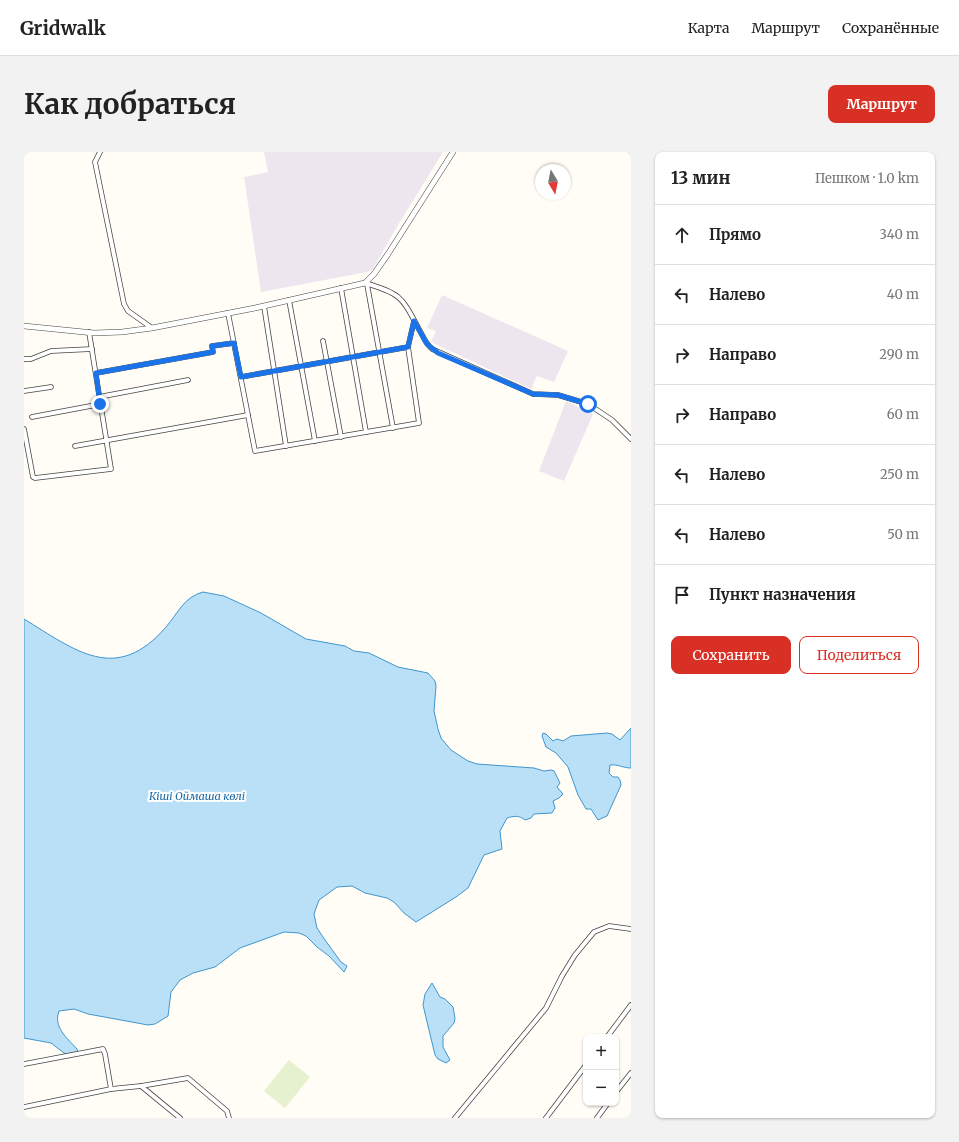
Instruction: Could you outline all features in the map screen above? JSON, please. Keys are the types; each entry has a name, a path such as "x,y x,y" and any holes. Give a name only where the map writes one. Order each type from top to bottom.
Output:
{"street":[{"path":"100,152 95,162 124,304 128,311 152,328"},
{"path":"393,428 366,284 388,254 453,152"},
{"path":"24,326 89,332 122,332 152,328 264,306 341,288 366,284 400,298 410,310 414,321 427,344 438,353 533,394 558,395 588,404 612,420 631,439"},
{"path":"341,288 366,432"},
{"path":"289,300 315,441"},
{"path":"264,306 286,446"},
{"path":"228,313 256,451 419,423 408,347 414,321"},
{"path":"24,429 33,477 35,478 111,469 89,332"},
{"path":"323,340 340,437"},
{"path":"96,373 213,352 212,346 234,343"},
{"path":"241,377 408,347"},
{"path":"24,359 30,359 51,352 92,349"},
{"path":"99,397 188,380"},
{"path":"24,391 51,387"},
{"path":"32,417 100,404"},
{"path":"75,446 248,415"},
{"path":"455,1118 546,1008 562,976 575,955 594,932 609,926 631,929"},
{"path":"609,1034 631,1005"},
{"path":"24,1064 103,1049 111,1089"},
{"path":"546,1118 583,1069"},
{"path":"619,1088 631,1073"},
{"path":"24,1107 111,1089 141,1086 188,1078 227,1111 229,1118"},
{"path":"141,1086 180,1118"},
{"path":"596,1118 606,1106"}],"shaded area":[{"path":"264,152 443,152 373,269 367,272 261,292 244,177 268,172"},
{"path":"442,295 568,351 554,382 537,376 531,389 431,342 436,331 427,328"},
{"path":"566,401 593,414 564,481 539,471"}],"green space":[{"path":"289,1060 310,1077 285,1108 264,1091"}],"water":[{"name":"Кіші Оймаша көлi","path":"203,592 224,596 261,613 306,639 345,646 354,651 369,653 398,667 428,673 435,681 436,686 434,711 438,729 441,738 451,750 468,761 477,764 554,771 560,783 557,787 563,794 553,801 555,808 552,813 534,814 531,818 525,820 516,816 507,818 500,831 502,849 484,855 468,888 416,922 404,913 394,902 387,898 365,893 352,886 337,887 319,900 314,914 317,928 341,962 347,966 344,972 329,956 306,936 299,933 284,932 240,948 215,967 193,973 180,980 171,992 168,1016 155,1024 148,1025 88,1014 74,1009 59,1011 59,1027 78,1052 70,1055 64,1053 51,1043 24,1038 24,619 78,650 95,656 113,658 130,655 148,645 166,627 186,602 196,594"},
{"path":"631,728 631,768 610,765 609,773 613,777 618,777 621,785 607,816 598,820 591,809 586,809 578,795 568,767 556,753 546,747 542,736 543,733 553,741 557,739 563,741 571,736 607,733 612,734 620,740"},
{"path":"432,983 440,997 445,999 453,1007 455,1018 454,1023 443,1036 443,1047 450,1060 446,1063 438,1059 435,1055 423,1005 425,994"}],"route":[{"path":"100,404 96,373 213,352 212,346 234,343 241,377 274,372 408,347 414,321 427,344 438,353 533,394 558,395 588,404"}]}
